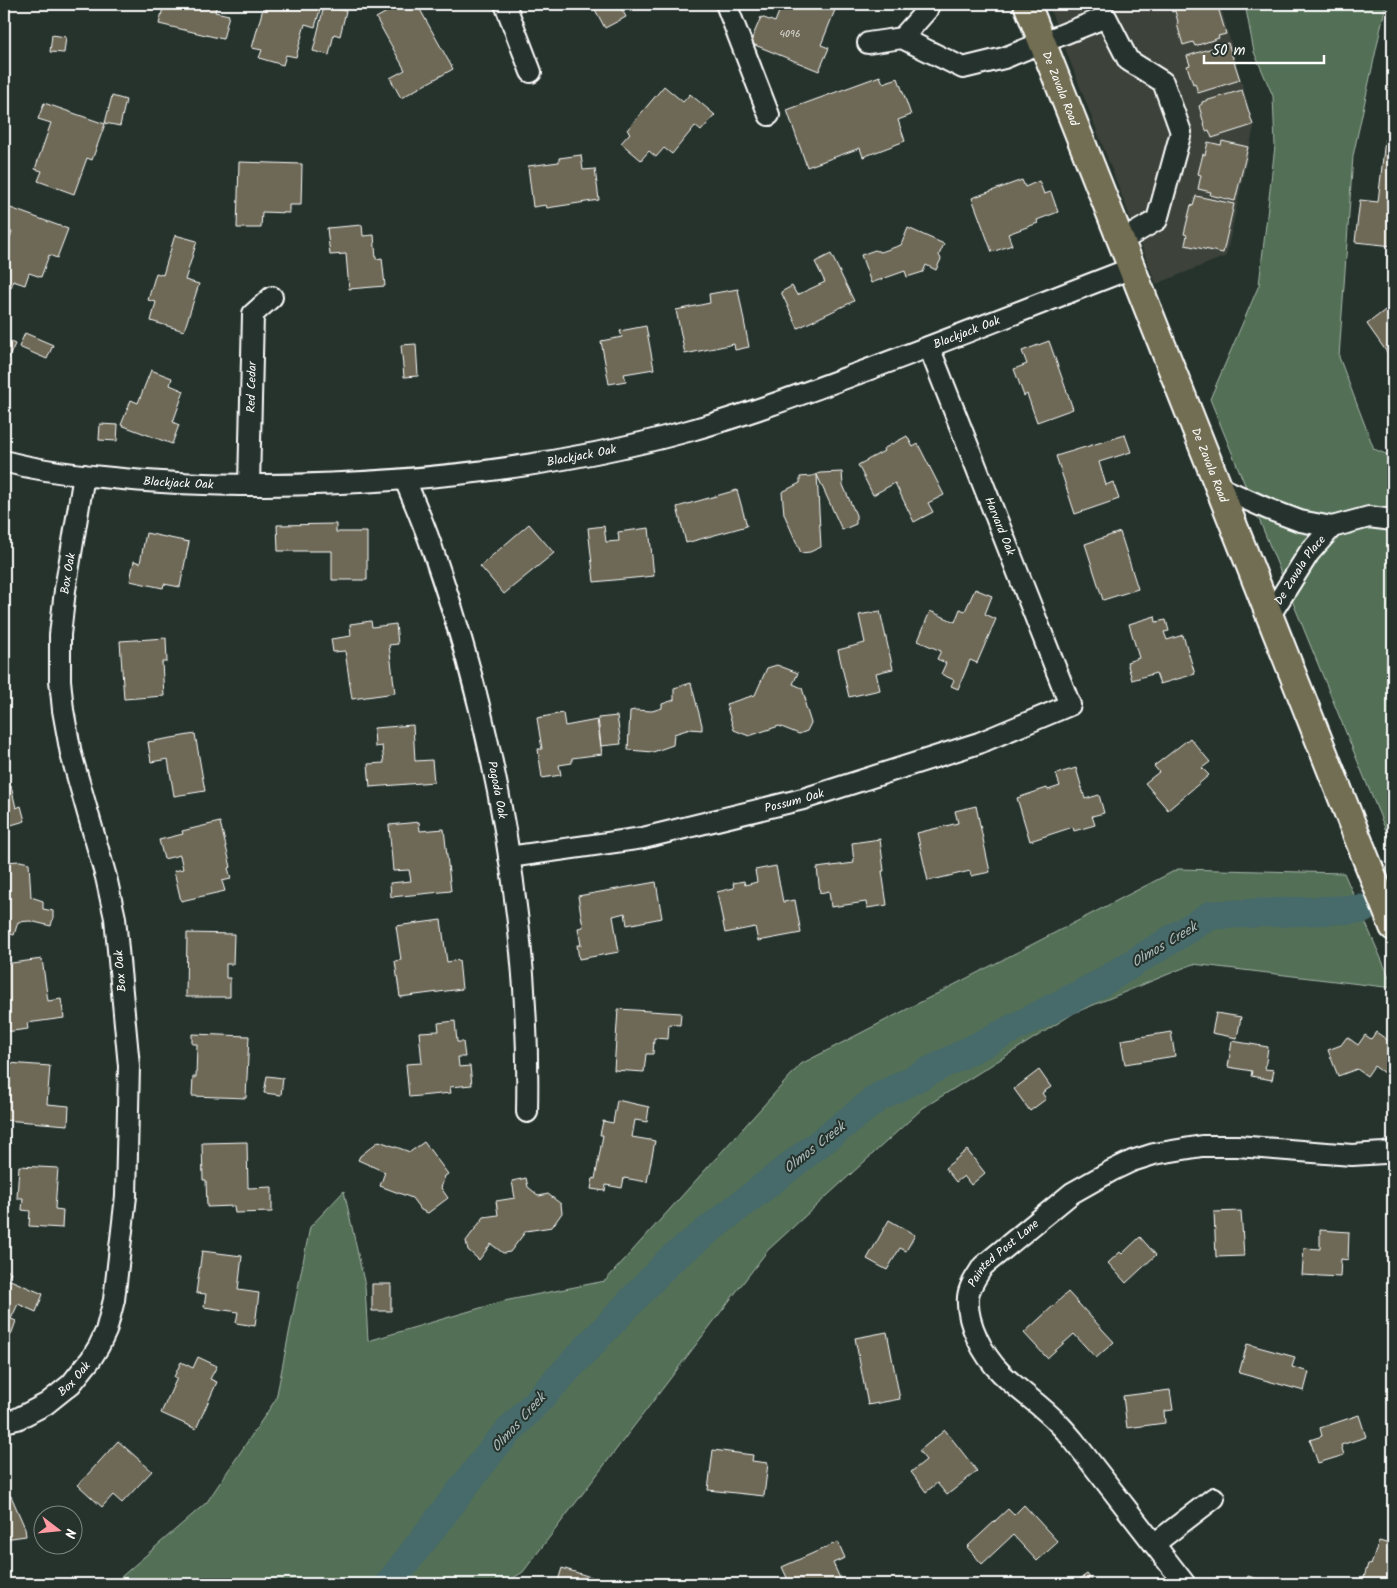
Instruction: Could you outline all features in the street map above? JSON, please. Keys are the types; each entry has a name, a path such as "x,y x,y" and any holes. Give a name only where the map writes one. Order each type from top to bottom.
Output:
{"main road":[{"name":"De Zavala Road","path":"1027,4 1393,927"}],"street":[{"path":"505,4 532,72"},
{"path":"726,4 769,115"},
{"path":"902,38 927,10 929,4"},
{"path":"868,43 902,38 963,68 1004,58 1106,17 1128,60 1163,82 1181,132 1157,220 1122,241"},
{"name":"Blackjack Oak","path":"4,461 29,468 84,476 157,483 249,485 331,484 405,480 532,465 686,432 754,411 929,347 1132,268"},
{"name":"Red Cedar","path":"249,485 253,314 272,298"},
{"name":"Harvard Oak","path":"929,347 1070,705"},
{"name":"Box Oak","path":"4,1422 17,1419 46,1404 71,1384 91,1360 99,1346 106,1331 114,1300 126,1196 129,1066 115,918 106,877 71,754 60,680 60,634 65,590 84,476"},
{"name":"Pagoda Oak","path":"405,480 434,553 466,657 487,737 509,857 517,916 528,1069 527,1112"},
{"name":"De Zavala Place","path":"1219,487 1300,521 1332,527 1369,517 1393,520"},
{"name":"De Zavala Place","path":"1270,615 1310,553 1332,527"},
{"name":"Possum Oak","path":"509,857 643,838 794,802 979,743 1070,705"},
{"name":"Painted Post Lane","path":"1185,1584 1059,1423 1000,1372 982,1348 972,1328 968,1312 968,1296 974,1280 983,1266 1072,1193 1132,1161 1154,1154 1202,1146 1237,1146 1352,1155 1368,1155 1393,1151"},
{"path":"1154,1544 1214,1498"}],"shaded area":[{"path":"1048,4 1220,4 1254,127 1226,256 1156,284"}],"green space":[{"path":"1245,4 1386,4 1353,156 1339,357 1374,449 1393,457 1393,848 1210,399 1259,285 1275,146 1273,96 1254,52"},
{"path":"1178,869 1344,873 1393,988 1193,964 1074,1013 923,1108 768,1250 523,1572 504,1584 113,1584 207,1502 276,1399 310,1227 344,1191 365,1286 368,1341 504,1301 605,1281 801,1064"}],"building":[{"path":"164,4 217,4 215,12 229,15 223,39 159,24"},
{"path":"275,4 296,4 320,10 315,27 305,24 296,57 286,55 283,65 259,58 262,50 252,48 264,5 274,8"},
{"path":"401,4 417,4 453,69 401,98 390,78 405,70 376,18"},
{"path":"592,4 619,4 626,17 605,28"},
{"path":"782,4 842,4 841,6 837,5 821,45 829,48 819,71 750,43 761,17 775,22"},
{"path":"1170,4 1217,4 1226,34 1195,46 1193,42 1183,45 1175,11 1172,12"},
{"path":"324,6 346,11 340,36 334,34 329,55 313,51"},
{"path":"52,35 66,37 64,53 50,52"},
{"path":"1228,43 1240,80 1198,93 1187,66 1190,65 1187,56"},
{"path":"880,76 883,83 898,78 911,115 898,120 905,141 863,157 860,148 807,167 787,110"},
{"path":"664,86 683,102 690,94 715,115 701,131 695,126 672,154 664,148 656,157 649,151 641,160 621,143 630,133 627,130"},
{"path":"1242,90 1253,125 1212,138 1209,130 1206,131 1199,106 1202,102"},
{"path":"112,96 126,100 120,126 105,123"},
{"path":"44,103 105,124 92,160 87,158 74,194 38,181 42,171 35,169 51,123 38,119"},
{"path":"1385,139 1393,140 1393,246 1355,242 1360,200 1378,202"},
{"path":"1222,141 1248,147 1235,201 1210,195 1211,192 1198,189 1201,175 1198,174 1208,142 1221,145"},
{"path":"581,155 583,170 595,169 599,200 547,208 546,205 533,207 528,166 559,162 559,158"},
{"path":"239,162 302,164 301,205 289,205 289,213 262,212 261,228 237,228"},
{"path":"1022,180 1025,187 1039,181 1044,194 1051,192 1058,212 1037,220 1038,223 1008,234 1012,245 992,252 972,198"},
{"path":"1196,196 1234,204 1223,253 1185,245 1187,235 1184,234 1191,205 1193,206"},
{"path":"5,206 68,229 57,258 49,255 41,277 29,273 25,285 13,281 11,288 4,285 4,244 7,245 12,232 4,229"},
{"path":"362,225 363,236 374,235 376,259 382,258 385,286 349,289 346,254 330,255 327,228"},
{"path":"908,228 944,244 939,255 941,259 936,270 926,265 923,272 907,277 905,271 871,283 861,255 875,250 881,252 901,245"},
{"path":"175,235 197,241 185,280 199,284 184,331 151,321 156,302 148,300 156,273 163,275"},
{"path":"831,254 854,301 798,328 781,292 792,286 797,295 825,282 815,262"},
{"path":"738,289 749,347 735,350 734,344 685,354 676,310 710,303 709,294"},
{"path":"1393,304 1393,361 1367,324"},
{"path":"646,326 654,369 624,374 626,381 609,384 601,341 622,337 620,331"},
{"path":"25,333 53,345 47,359 19,347"},
{"path":"4,339 15,344 4,368"},
{"path":"1049,341 1073,409 1037,422 1027,394 1024,396 1014,369 1027,364 1022,351"},
{"path":"416,344 418,376 404,377 401,345"},
{"path":"151,370 172,378 170,385 184,391 173,422 179,425 172,444 121,425 131,400 138,403"},
{"path":"100,424 118,425 117,441 99,440"},
{"path":"1125,435 1131,452 1099,462 1106,485 1113,482 1119,499 1075,514 1056,456"},
{"path":"907,436 913,447 918,444 944,495 928,503 933,512 914,522 895,483 873,495 858,465"},
{"path":"842,472 843,485 856,515 856,524 842,530 817,475 821,547 810,552 801,553 784,514 782,492 800,483 800,477 820,473"},
{"path":"737,490 747,526 686,543 677,507"},
{"path":"336,524 336,532 367,532 367,580 332,580 332,551 278,551 277,525"},
{"path":"529,524 554,553 504,594 480,566"},
{"path":"604,526 606,542 619,541 618,532 649,528 654,576 594,582 588,528"},
{"path":"1120,532 1138,589 1103,600 1085,544"},
{"path":"146,533 189,542 180,587 164,584 163,588 130,581 134,561 140,563"},
{"path":"975,589 992,596 985,614 996,619 977,663 970,660 958,689 951,686 954,680 941,674 946,663 937,659 941,651 918,641 930,611 955,622 960,609 965,611"},
{"path":"880,611 893,669 876,673 880,690 849,697 838,650 865,643 859,615"},
{"path":"1155,616 1156,622 1166,620 1169,631 1164,632 1167,640 1183,635 1195,674 1160,684 1156,673 1132,680 1127,662 1139,658 1129,624"},
{"path":"371,621 372,627 396,624 398,644 389,645 395,693 352,699 345,651 333,652 331,639 351,636 350,624"},
{"path":"166,638 167,662 162,662 164,696 124,699 120,641"},
{"path":"777,665 798,673 793,684 802,688 806,701 805,704 811,723 807,731 799,734 779,726 749,736 734,730 726,704 755,695 767,668"},
{"path":"691,683 702,730 690,729 674,734 673,745 653,752 628,750 630,711 652,711 662,708 662,704 674,700 674,688"},
{"path":"563,713 565,726 597,720 602,754 572,758 572,763 559,765 561,775 542,778 538,749 542,749 537,718"},
{"path":"617,716 621,744 601,746 598,718"},
{"path":"413,725 415,761 432,760 434,782 370,787 368,764 384,763 382,746 375,747 374,728"},
{"path":"195,734 205,791 174,796 168,759 151,762 148,742"},
{"path":"1190,738 1210,762 1202,768 1209,775 1168,810 1145,783 1159,772 1154,766"},
{"path":"4,754 8,783 4,783"},
{"path":"1076,768 1085,799 1099,795 1104,813 1092,816 1095,825 1074,831 1073,827 1030,841 1017,798 1047,788 1048,790 1060,786 1056,774"},
{"path":"11,786 16,808 21,806 25,821 4,827 4,788"},
{"path":"976,806 990,872 971,876 970,871 928,881 917,833 958,823 955,811"},
{"path":"220,822 231,867 228,868 231,879 222,881 225,891 181,901 174,871 183,869 180,855 164,859 159,840 183,834 182,831"},
{"path":"419,822 420,831 444,829 451,891 391,897 390,883 411,881 409,870 393,871 389,825"},
{"path":"880,839 887,905 867,908 866,902 831,907 829,891 820,893 817,868 854,863 852,843"},
{"path":"20,861 29,863 31,897 43,901 43,909 53,911 53,918 51,926 30,921 18,922 14,935 4,932 4,862"},
{"path":"776,866 783,902 795,900 801,933 758,941 755,927 725,933 717,892 734,888 733,883 744,881 745,885 757,882 755,870"},
{"path":"656,882 662,918 627,925 625,913 613,916 619,952 579,959 577,945 581,945 578,928 583,927 578,896"},
{"path":"441,920 447,962 459,960 462,989 400,997 395,961 401,960 396,926"},
{"path":"187,933 234,934 233,964 226,964 226,978 230,978 230,997 186,997"},
{"path":"42,959 48,1001 61,999 64,1018 27,1023 28,1029 5,1032 4,964"},
{"path":"618,1009 681,1013 680,1025 669,1024 668,1039 654,1038 653,1054 646,1054 644,1072 614,1070"},
{"path":"1216,1013 1241,1017 1237,1038 1212,1033"},
{"path":"455,1021 457,1042 463,1042 465,1057 458,1057 459,1067 470,1066 472,1085 450,1087 451,1093 409,1097 406,1064 422,1063 419,1032 439,1031 438,1023"},
{"path":"1171,1032 1175,1056 1125,1064 1121,1040"},
{"path":"1376,1032 1389,1041 1393,1052 1393,1060 1384,1073 1374,1066 1367,1076 1357,1069 1338,1076 1328,1050 1341,1045 1347,1037 1358,1045 1365,1035 1371,1039"},
{"path":"192,1034 249,1036 246,1098 192,1096 193,1077 196,1077 197,1044 192,1044"},
{"path":"1232,1041 1268,1047 1265,1069 1274,1070 1272,1080 1251,1076 1252,1071 1228,1067"},
{"path":"8,1063 50,1066 47,1104 69,1106 68,1125 4,1120"},
{"path":"1039,1070 1051,1087 1042,1093 1046,1099 1030,1111 1014,1089"},
{"path":"267,1076 283,1078 281,1095 264,1093"},
{"path":"617,1100 649,1107 647,1122 635,1120 632,1137 655,1141 647,1182 624,1178 622,1188 606,1185 605,1191 591,1189 593,1178 595,1179 603,1135 600,1135 603,1121 613,1123"},
{"path":"379,1141 410,1152 424,1142 448,1174 445,1176 441,1188 448,1198 428,1213 421,1210 412,1198 380,1186 385,1172 358,1160 360,1156"},
{"path":"247,1142 248,1188 272,1187 272,1212 235,1213 234,1206 207,1207 206,1180 203,1180 202,1143"},
{"path":"967,1150 985,1173 971,1185 964,1176 956,1182 945,1168"},
{"path":"19,1166 58,1168 55,1209 63,1210 62,1228 29,1226 30,1211 22,1210 23,1198 17,1198"},
{"path":"526,1178 528,1187 539,1196 548,1194 561,1204 562,1213 552,1227 526,1231 510,1252 503,1253 491,1244 479,1260 468,1250 466,1241 484,1217 498,1215 496,1201 515,1198 512,1181"},
{"path":"1241,1211 1244,1256 1216,1257 1214,1212"},
{"path":"889,1220 915,1235 906,1251 900,1248 887,1270 867,1259"},
{"path":"1320,1230 1349,1232 1348,1260 1341,1259 1340,1277 1302,1275 1304,1248 1320,1249"},
{"path":"1140,1237 1156,1255 1126,1283 1108,1263 1120,1252 1122,1254"},
{"path":"202,1251 242,1256 238,1290 259,1293 255,1326 236,1323 238,1312 204,1307 206,1294 196,1293"},
{"path":"4,1269 11,1272 8,1279 43,1294 36,1312 18,1304 11,1319 16,1321 11,1335 4,1331"},
{"path":"372,1284 391,1284 391,1311 372,1311"},
{"path":"1068,1292 1114,1342 1096,1358 1074,1334 1047,1358 1024,1333"},
{"path":"887,1332 900,1399 868,1405 855,1338"},
{"path":"1247,1344 1295,1357 1292,1367 1309,1372 1304,1391 1239,1373"},
{"path":"198,1357 217,1366 210,1379 217,1382 196,1429 161,1413 177,1378 174,1377 181,1362 193,1368"},
{"path":"1170,1390 1173,1410 1164,1411 1165,1423 1127,1428 1123,1396"},
{"path":"1359,1415 1366,1437 1341,1445 1344,1455 1318,1463 1310,1440 1322,1436 1320,1428"},
{"path":"945,1430 977,1471 947,1495 937,1483 926,1492 911,1472 926,1460 919,1451"},
{"path":"118,1441 152,1471 122,1503 113,1495 102,1507 78,1485"},
{"path":"713,1450 753,1455 752,1461 768,1463 764,1496 708,1490"},
{"path":"11,1496 25,1528 26,1536 4,1539 4,1497"},
{"path":"1024,1505 1058,1542 1037,1561 1013,1535 982,1564 967,1547 1008,1509 1014,1515"},
{"path":"1392,1538 1393,1584 1362,1584 1368,1564 1371,1565 1379,1541 1390,1544"},
{"path":"838,1542 845,1558 833,1563 842,1583 790,1584 782,1567"},
{"path":"562,1568 594,1578 592,1584 557,1584"},
{"path":"1087,1574 1095,1584 1073,1584"},
{"path":"1248,1576 1273,1584 1245,1584"}],"waterway":[{"name":"Olmos Creek","path":"389,1584 496,1445 670,1260 879,1097 1096,986 1211,915 1363,909"}]}
